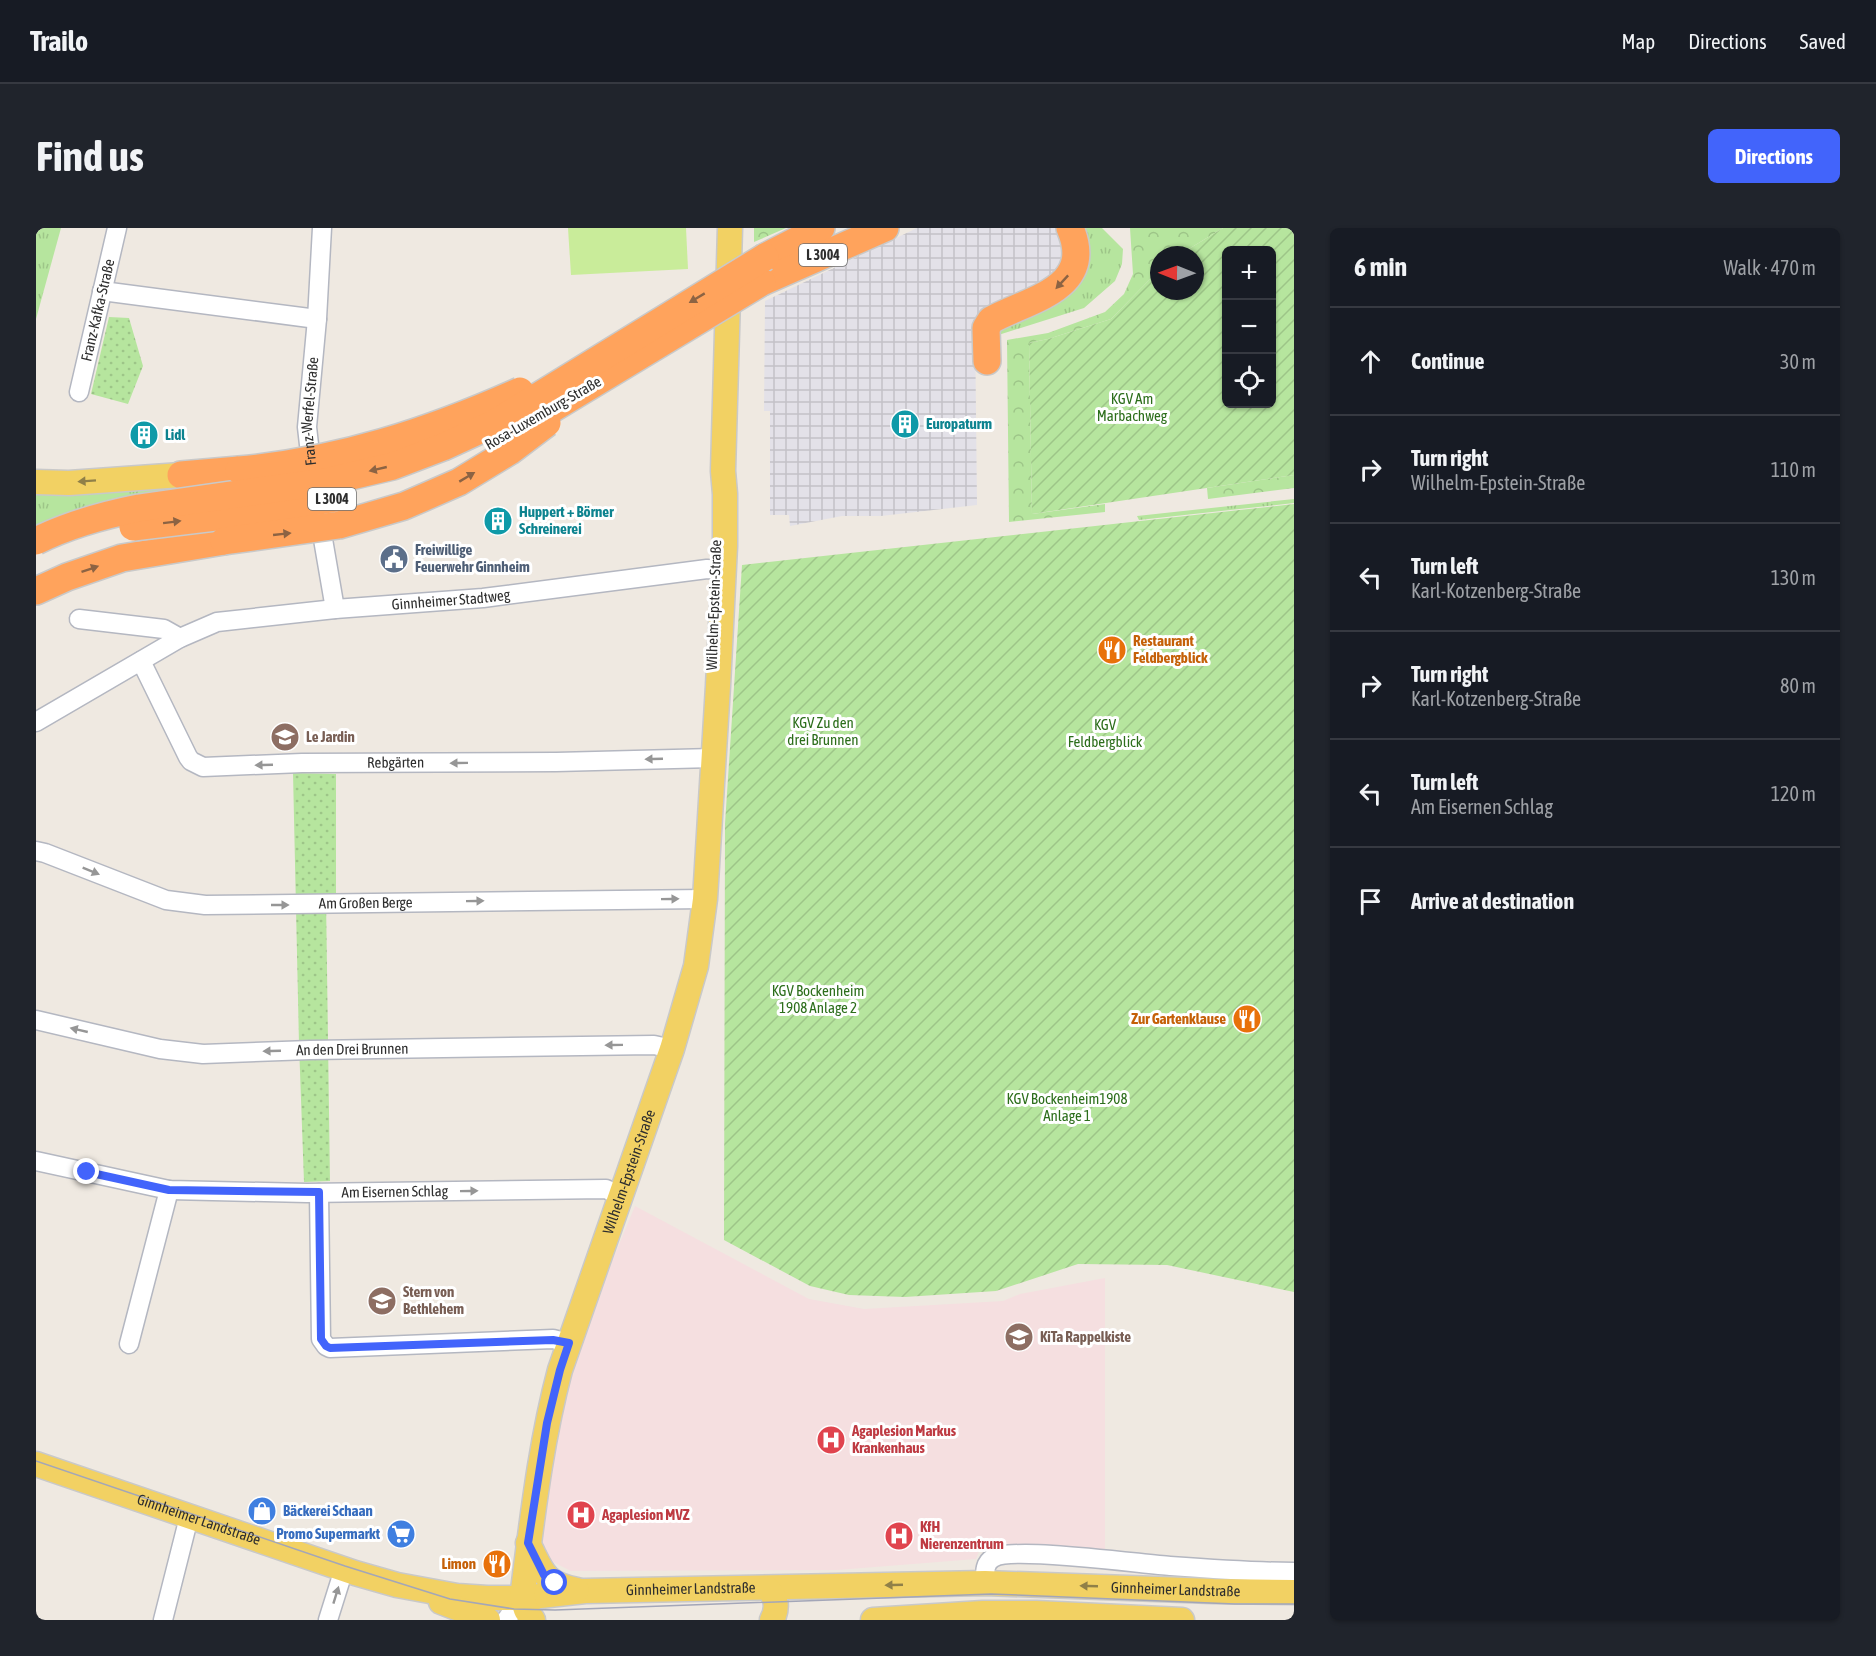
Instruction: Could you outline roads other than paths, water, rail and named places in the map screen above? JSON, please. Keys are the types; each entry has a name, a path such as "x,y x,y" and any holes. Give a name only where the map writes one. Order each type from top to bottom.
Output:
{"highway":[{"name":"Rosa-Luxemburg-Straße","path":"36,560 85,539 141,525 266,511 333,499 396,484 498,441 608,376 821,228"},
{"name":"Rosa-Luxemburg-Straße","path":"36,541 84,521 139,508 330,481 393,466 443,447 492,424 580,369 764,269 885,228"},
{"path":"987,361 986,328 991,320 1049,294 1069,274 1074,263 1075,249 1070,228"},
{"path":"181,475 302,462 378,445 429,428 580,369"},
{"path":"36,591 67,577 122,558 339,525 404,506 459,482 510,451 608,376"}],"main road":[{"name":"Wilhelm-Epstein-Straße","path":"522,1598 528,1543 547,1423 560,1370 672,1049 696,966 705,898 719,569 725,494 723,471 730,228"},
{"path":"36,482 69,483 181,475"},
{"name":"Ginnheimer Landstraße","path":"36,1464 344,1569 398,1584 457,1596 522,1598 585,1591 985,1582 1294,1592"},
{"path":"528,1543 544,1575 551,1581 563,1587 585,1591"},
{"name":"Ginnheimer Landstraße","path":"398,1584 488,1620"},
{"path":"767,1588 774,1596 776,1603 772,1620"},
{"path":"522,1598 533,1620"},
{"name":"Ginnheimer Landstraße","path":"873,1620 983,1613 1182,1620"}],"street":[{"name":"Franz-Kafka-Straße","path":"79,392 117,228"},
{"name":"Franz-Werfel-Straße","path":"322,228 317,319 307,427 311,465 335,609"},
{"path":"102,291 317,319"},
{"name":"Ginnheimer Stadtweg","path":"36,722 180,638 217,622 335,609 483,598 719,569"},
{"path":"79,619 164,629 180,638"},
{"name":"Rebgärten","path":"141,661 188,757 191,762 203,767 556,762 713,749"},
{"name":"Am Großen Berge","path":"36,851 166,900 205,905 705,898"},
{"name":"An den Drei Brunnen","path":"36,1020 160,1048 202,1054 310,1050 654,1045 672,1049"},
{"name":"Am Eisernen Schlag","path":"36,1161 169,1190 319,1192 606,1190 620,1196"},
{"path":"129,1344 169,1190"},
{"path":"319,1192 321,1339 326,1346 330,1348 553,1340 569,1343"},
{"path":"163,1620 189,1517"},
{"name":"Ginnheimer Landstraße","path":"985,1582 988,1562 998,1555 1010,1553 1171,1566 1294,1572"},
{"path":"328,1620 344,1569"},
{"path":"506,1620 522,1598"}],"tram line":[{"path":"36,1461 345,1566 450,1599 514,1609 555,1610 991,1594 1235,1604 1294,1604"}],"place":[{"name":"Europaturm","path":"905,424"},
{"name":"Lidl","path":"144,435"},
{"name":"Huppert + Börner Schreinerei","path":"498,521"},
{"name":"Freiwillige Feuerwehr Ginnheim","path":"394,559"},
{"name":"Restaurant Feldbergblick","path":"1112,650"},
{"name":"Le Jardin","path":"285,737"},
{"name":"Zur Gartenklause","path":"1247,1019"},
{"name":"Stern von Bethlehem","path":"382,1301"},
{"name":"KiTa Rappelkiste","path":"1019,1337"},
{"name":"Agaplesion Markus Krankenhaus","path":"831,1440"},
{"name":"Bäckerei Schaan","path":"262,1511"},
{"name":"Agaplesion MVZ","path":"581,1515"},
{"name":"Promo Supermarkt","path":"401,1534"},
{"name":"KfH Nierenzentrum","path":"899,1536"},
{"name":"Limon","path":"497,1564"}],"park label":[{"name":"KGV Am Marbachweg","path":"1132,408"},
{"name":"KGV Zu den drei Brunnen","path":"823,732"},
{"name":"KGV Feldbergblick","path":"1105,734"},
{"name":"KGV Bockenheim 1908 Anlage 2","path":"818,1000"},
{"name":"KGV Bockenheim1908 Anlage 1","path":"1067,1108"}]}
